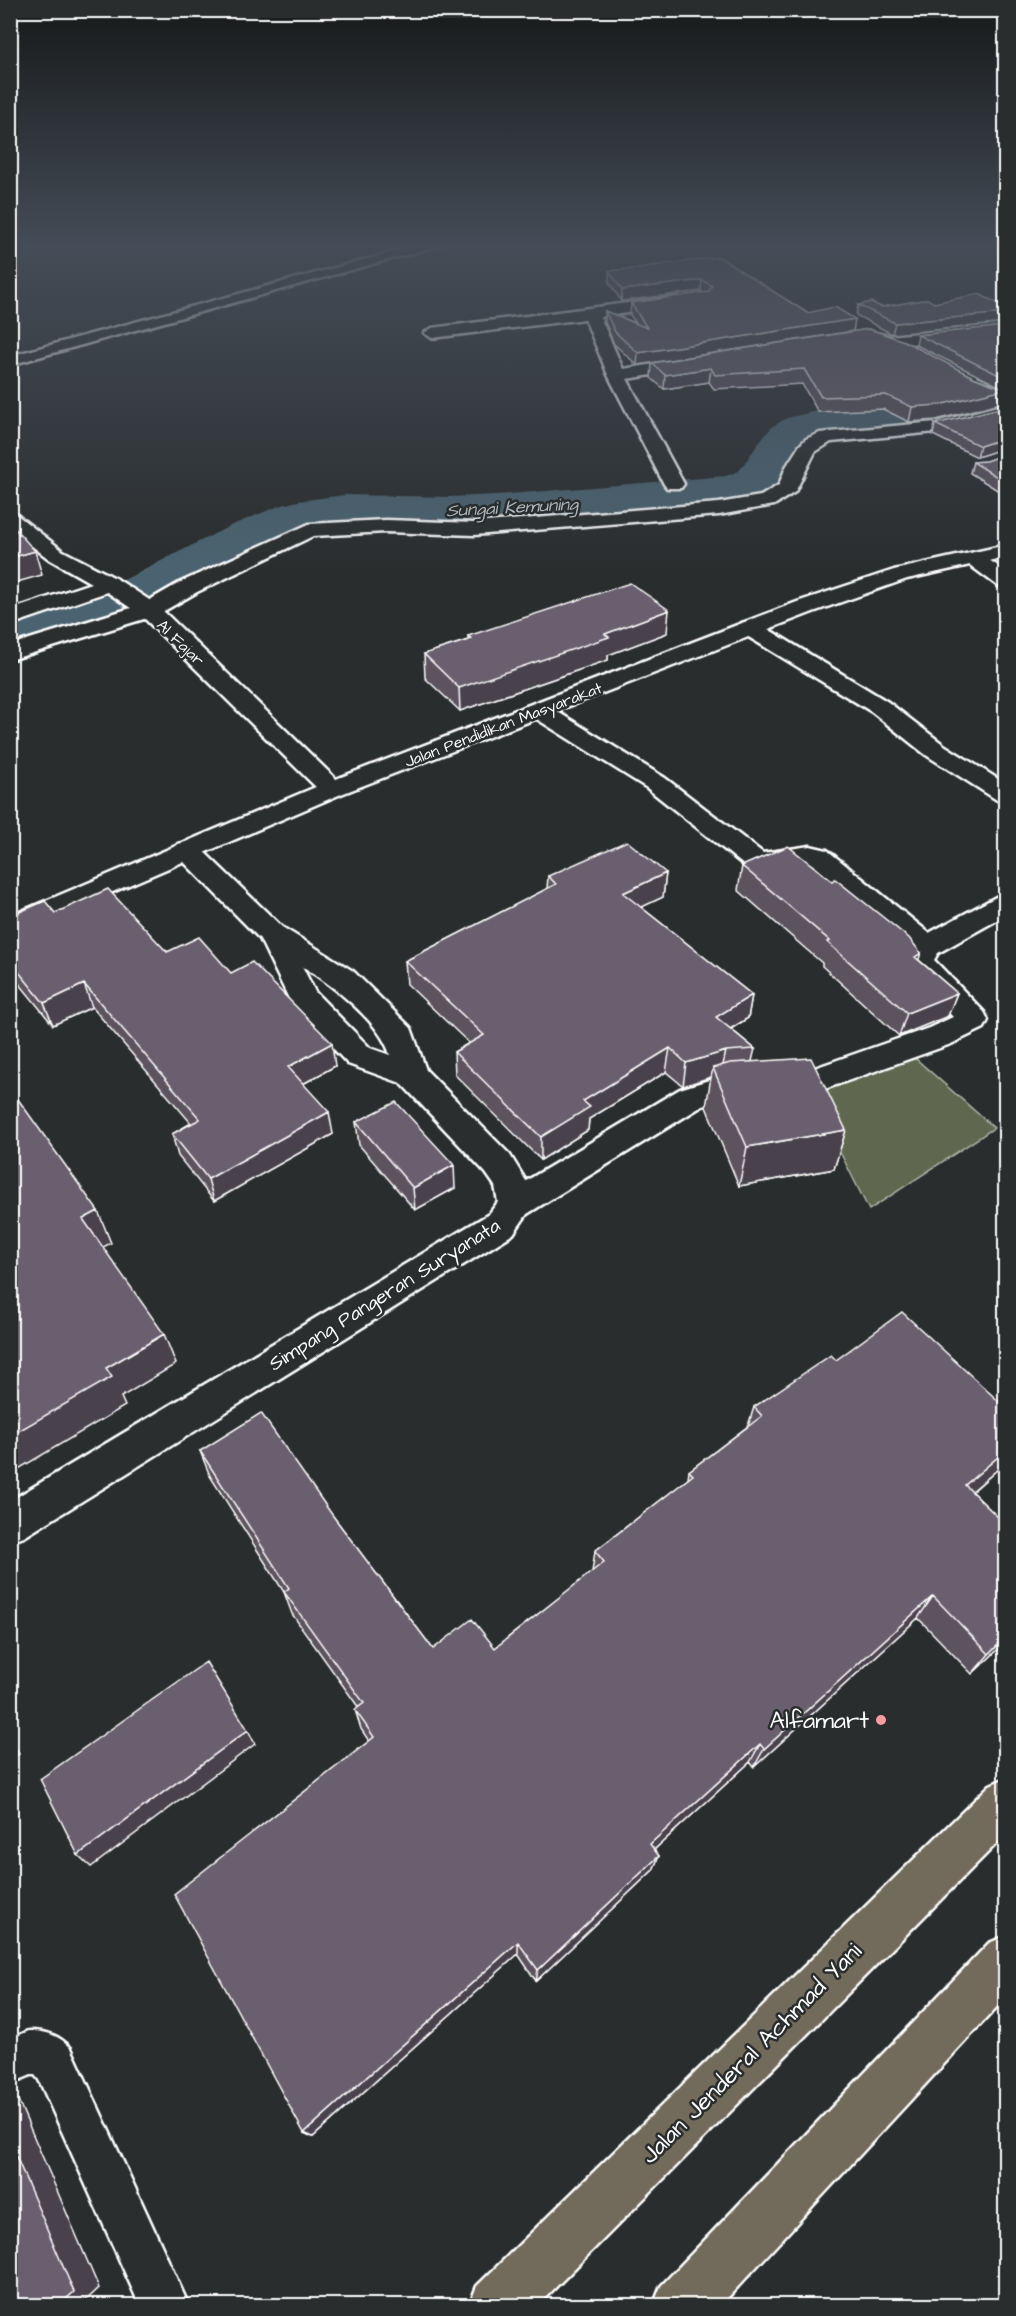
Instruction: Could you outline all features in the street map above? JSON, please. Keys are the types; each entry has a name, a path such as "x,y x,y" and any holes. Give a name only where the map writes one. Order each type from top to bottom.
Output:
{"highway":[{"name":"Jalan Jenderal Achmad Yani","path":"497,2306 1005,1801"},
{"path":"681,2306 1005,1960"}],"street":[{"path":"608,353 674,484"},
{"path":"913,353 919,356"},
{"path":"617,375 710,360"},
{"path":"10,652 146,609 309,530 386,526 474,529 719,509 766,501 788,488 796,467 807,449 813,443 826,437 936,427 1003,400"},
{"name":"Al Fajar","path":"10,519 56,555 113,586 146,609 332,789"},
{"name":"Jalan Pendidikan Masyarakat","path":"10,927 332,789 540,711 750,628 901,574 1005,551"},
{"path":"974,558 1005,581"},
{"path":"10,618 113,586"},
{"path":"750,628 880,707 935,750 1005,795"},
{"path":"540,711 656,783 755,860 768,863 807,854 817,854 927,947"},
{"name":"Simpang Pangeran Suryanata","path":"10,1523 501,1224 515,1204 511,1184 498,1164 412,1075 400,1035 343,978 272,934 187,850"},
{"path":"515,1204 691,1097 722,1088 808,1083 939,1036 974,1020 919,962 927,947 1005,903"}],"lane":[{"path":"10,361 39,353"},
{"path":"10,2062 29,2053 44,2053 55,2064 165,2306"}],"green space":[{"path":"903,1056 916,1059 994,1128 869,1210 810,1092"}],"building":[{"path":"715,353 927,353 973,377 1004,389 939,405 912,407 886,395 821,397 804,369 715,375 711,368 665,375 652,363"},
{"path":"955,353 1005,353 1003,357 1005,358 1005,378"},
{"path":"1005,407 1005,438 980,446 935,424"},
{"path":"1005,454 1005,482 973,462 986,461"},
{"path":"10,523 35,551 10,558"},
{"path":"630,583 669,610 605,634 609,637 459,688 424,654 472,639 468,636"},
{"path":"627,841 666,873 623,893 752,995 716,1017 755,1049 726,1051 686,1063 670,1048 583,1101 590,1107 541,1137 454,1052 484,1035 405,961 556,884 548,876"},
{"path":"788,846 832,881 835,879 909,938 921,953 915,957 957,993 907,1013 827,942 830,941 742,866"},
{"path":"108,889 167,952 199,937 231,973 252,962 332,1043 288,1067 329,1112 208,1179 172,1134 200,1119 84,984 44,1003 10,961 10,916 45,901 55,913"},
{"path":"811,1058 846,1130 747,1147 713,1068 730,1063"},
{"path":"10,1088 98,1211 83,1219 164,1334 106,1368 112,1377 10,1436 10,1263 14,1261 10,1255"},
{"path":"396,1102 454,1165 413,1188 356,1122"},
{"path":"902,1312 1005,1407 1005,1451 965,1485 1005,1524 1005,1638 989,1654 933,1596 764,1749 760,1744 650,1844 659,1856 538,1970 518,1942 304,2133 174,1894 374,1737 355,1710 364,1703 284,1592 289,1588 200,1451 261,1413 333,1516 433,1649 472,1619 495,1648 604,1562 595,1551 693,1475 689,1471 762,1416 754,1407 831,1355 836,1360"},
{"path":"206,1662 248,1730 78,1855 40,1779"},
{"path":"10,2142 74,2292 58,2306 10,2306"}],"waterway":[{"name":"Sungai Kemuning","path":"10,639 132,598 249,537 298,517 345,511 450,513 497,511 732,491 758,482 780,447 790,436 804,428 826,423 897,419 986,397 1006,388"}],"place":[{"name":"Alfamart","path":"881,1720"}]}
